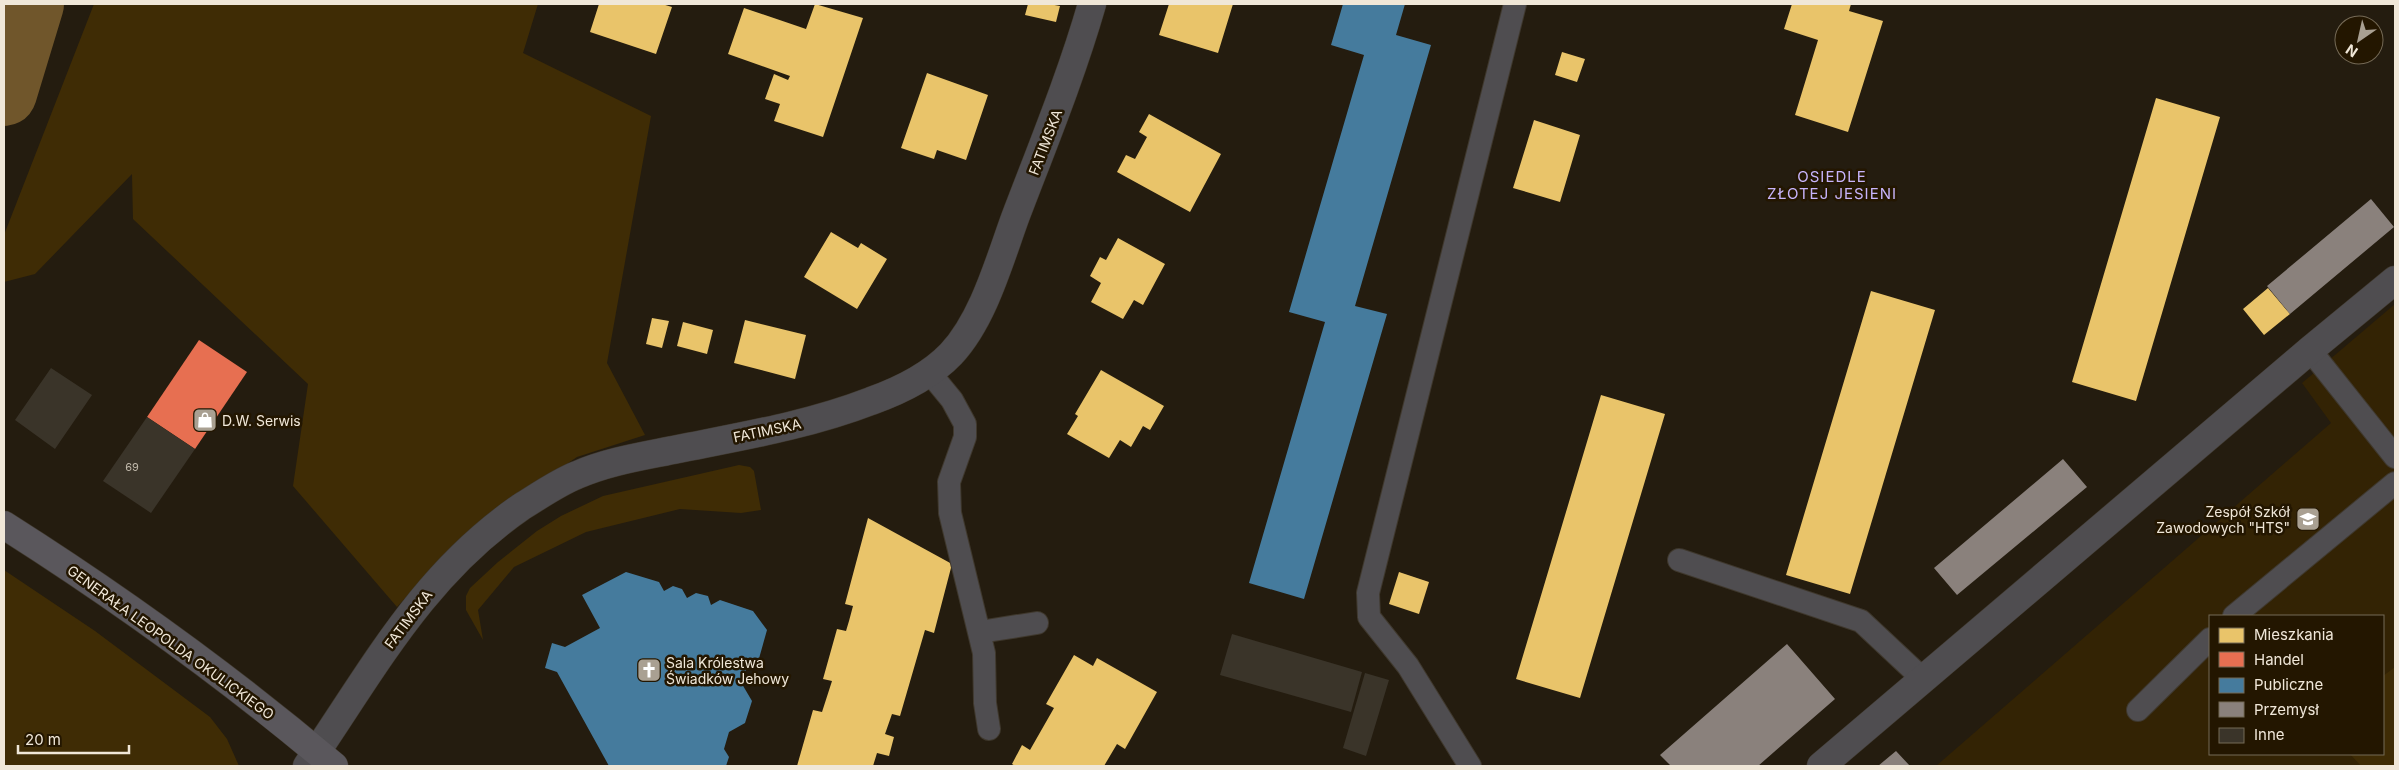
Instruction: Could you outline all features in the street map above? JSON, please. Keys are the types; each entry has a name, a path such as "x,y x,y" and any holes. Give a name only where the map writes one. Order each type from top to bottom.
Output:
{"main road":[{"name":"GENERAŁA LEOPOLDA OKULICKIEGO","path":"4,525 107,592 254,701 319,761"}],"street":[{"name":"FATIMSKA","path":"319,761 399,627 424,596 471,547 533,500 576,475 607,464 801,423 882,397 930,372 959,344 978,313 1077,57 1092,4"},
{"path":"1821,766 2310,350 2395,280"}],"lane":[{"path":"1470,766 1408,666 1369,617 1368,593 1516,4"},
{"path":"2310,350 2395,457"},
{"path":"930,372 952,400 965,424 965,437 949,482 950,513 984,653 985,703 989,729"},
{"path":"2235,615 2395,483"},
{"path":"1679,560 1861,621 1924,680"},
{"path":"980,632 1037,623"},
{"path":"2138,710 2209,641"}],"shaded area":[{"path":"94,4 538,4 523,53 651,116 607,363 645,435 577,457 491,515 453,546 397,607 293,486 308,384 133,219 132,174 35,274 4,282 4,235"},
{"name":"Zespół Szkół Zawodowych \"HTS\"","path":"2395,304 2395,766 1936,766 2331,423 2302,383"},
{"path":"739,465 750,467 754,471 761,510 741,513 680,509 586,532 514,567 478,610 483,640 466,610 466,596 470,588 498,562 537,531 561,516 603,496"},
{"path":"4,570 95,631 210,717 227,739 239,766 4,766"},
{"path":"2395,667 2395,766 2361,766 2351,755 2384,755 2384,675"}],"building: Mieszkania":[{"path":"599,4 662,4 672,7 656,54 590,32"},
{"path":"815,4 863,18 823,137 774,121 780,104 765,99 774,74 788,80 790,76 728,54 744,8 806,29"},
{"path":"1028,4 1060,6 1056,22 1025,15"},
{"path":"1169,4 1233,4 1218,53 1159,35"},
{"path":"1792,4 1851,4 1849,11 1883,21 1848,132 1795,115 1818,40 1784,29"},
{"path":"1562,52 1585,59 1577,82 1555,75"},
{"path":"927,73 988,95 966,160 937,150 934,159 901,148"},
{"path":"2156,98 2220,117 2136,401 2072,382"},
{"path":"1149,114 1221,154 1190,212 1117,172 1126,155 1135,159 1147,137 1139,132"},
{"path":"1534,120 1580,135 1560,202 1513,188"},
{"path":"831,232 858,248 861,243 887,259 857,309 804,277"},
{"path":"1118,238 1165,264 1143,305 1134,300 1123,319 1091,302 1101,283 1090,276 1100,257 1106,260"},
{"path":"2268,288 2290,314 2264,335 2243,309"},
{"path":"1871,291 1935,310 1850,594 1786,575"},
{"path":"652,318 669,321 662,348 646,344"},
{"path":"745,320 806,335 795,379 734,363"},
{"path":"683,322 713,330 707,354 677,346"},
{"path":"1101,370 1164,406 1150,430 1143,426 1131,447 1120,440 1109,458 1067,434 1078,416 1075,414"},
{"path":"1601,395 1665,414 1580,698 1516,679"},
{"path":"868,518 952,564 934,633 925,630 900,716 892,714 885,734 894,737 889,756 877,753 873,766 797,766 813,710 822,712 832,681 823,679 837,629 846,631 849,621 853,606 845,604"},
{"path":"1399,572 1429,582 1419,614 1389,604"},
{"path":"1074,655 1093,666 1097,658 1157,692 1125,749 1117,744 1104,766 1015,766 1012,764 1022,745 1030,750 1054,708 1046,704"}],"building: Handel":[{"path":"199,340 247,372 195,449 147,417"}],"building: Publiczne":[{"path":"1343,4 1405,4 1396,35 1431,45 1355,306 1387,314 1304,599 1249,583 1325,322 1289,312 1364,55 1331,45"},
{"name":"Sala Królestwa Świadków Jehowy","path":"626,572 659,582 664,591 673,586 682,589 687,598 696,593 708,596 711,605 720,600 753,611 767,630 758,662 746,669 742,684 752,701 745,723 729,732 724,749 729,757 726,766 609,766 557,672 545,668 552,643 565,647 600,628 582,595"}],"building: Przemysł":[{"path":"2371,199 2394,227 2290,314 2267,286"},
{"path":"2063,459 2087,487 1957,595 1934,568"},
{"path":"1787,644 1835,699 1758,766 1671,766 1660,755"},
{"path":"1896,751 1910,766 1878,766"}],"building: Inne":[{"path":"51,368 92,395 55,449 15,420"},
{"path":"147,417 195,449 151,513 103,481"},
{"path":"1232,634 1362,672 1351,712 1220,675"},
{"path":"1365,673 1389,680 1366,756 1343,748"}],"waterway":[{"path":"4,93 31,4"}],"place":[{"name":"D.W. Serwis","path":"205,420"},
{"name":"Zespół Szkół Zawodowych \"HTS\"","path":"2308,519"},
{"name":"Sala Królestwa Świadków Jehowy","path":"649,670"}],"district":[{"name":"OSIEDLE ZŁOTEJ JESIENI","path":"1832,184"}]}
